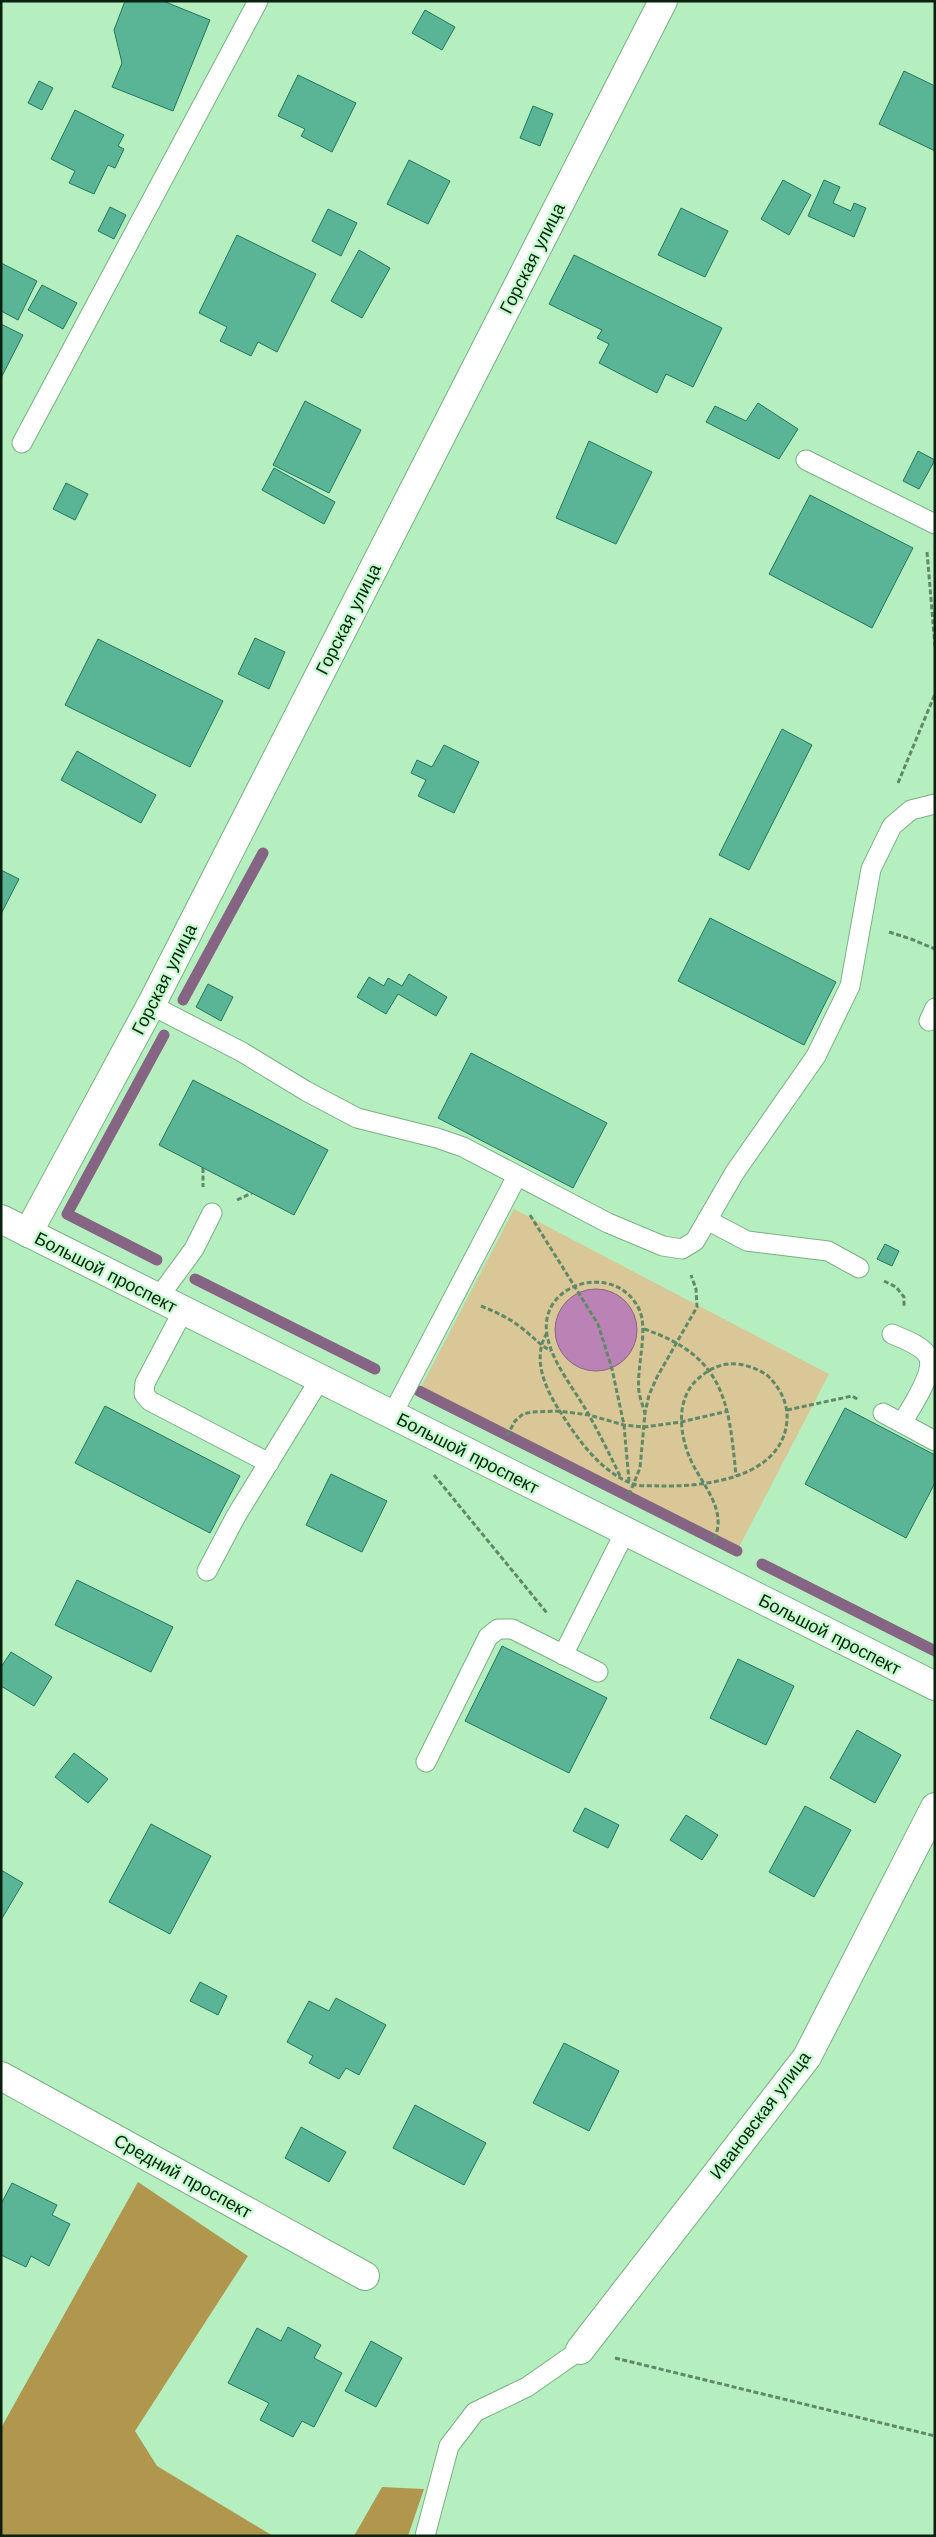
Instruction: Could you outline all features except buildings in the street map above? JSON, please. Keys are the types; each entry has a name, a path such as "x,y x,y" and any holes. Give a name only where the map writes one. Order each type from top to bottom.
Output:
{"street":[{"name":"Горская улица","path":"28,1233 151,1005 663,1"},
{"name":"Большой проспект","path":"1,1220 935,1686"},
{"name":"Ивановская улица","path":"580,2350 807,2057 935,1807"},
{"name":"Средний проспект","path":"1,2076 365,2276"}],"lane":[{"path":"22,443 258,1"},
{"path":"806,460 929,522"},
{"path":"151,1005 242,1052 306,1091 357,1118 437,1138 463,1147 514,1180 662,1246 682,1249 695,1241 735,1172 816,1056 850,986 871,869 892,826 911,810 935,804"},
{"path":"392,1415 514,1180"},
{"path":"158,1298 194,1249 212,1213"},
{"path":"707,1220 747,1241 828,1251 859,1268"},
{"path":"183,1311 145,1383 144,1394 150,1401 268,1463"},
{"path":"892,1334 920,1348 928,1356 930,1367 927,1377 902,1423"},
{"path":"207,1571 236,1516 320,1379"},
{"path":"883,1414 935,1441"},
{"path":"567,1648 625,1532"},
{"path":"426,1762 488,1637 498,1629 512,1629 567,1648 598,1672"},
{"path":"425,2536 449,2446 475,2412 527,2387 580,2350"}],"path":[{"path":"929,522 935,646"},
{"path":"892,826 894,794 935,694"},
{"path":"861,925 911,939 935,949"},
{"path":"514,1180 574,1286 598,1324 612,1369 624,1425 629,1482"},
{"path":"633,1487 640,1468 645,1414 657,1377 697,1306 696,1289 682,1249"},
{"path":"859,1268 896,1287 904,1297 903,1311 892,1334"},
{"path":"633,1487 629,1482 602,1465 581,1444 546,1385 539,1363 540,1345 546,1333 549,1314 558,1298 574,1286 592,1281 612,1284 628,1294 640,1310 644,1329 640,1348 639,1391 645,1414"},
{"path":"472,1303 498,1313 523,1329 540,1345 552,1351"},
{"path":"644,1329 676,1342 709,1370 728,1411 736,1476"},
{"path":"546,1333 552,1351 589,1415 620,1476"},
{"path":"633,1487 704,1484 736,1476 760,1465 778,1448 786,1430 787,1410 780,1391 767,1375 749,1366 728,1364 709,1370 693,1383 683,1400 681,1422 689,1455 704,1484 715,1504 718,1516 717,1532"},
{"path":"787,1410 852,1396 883,1414"},
{"path":"515,1421 523,1414 532,1412 560,1411 589,1415 624,1425 644,1427 681,1422 728,1411"},
{"path":"430,1470 567,1648"},
{"path":"580,2350 935,2436"}],"shaded area":[{"path":"514,1209 829,1374 737,1551 419,1391"},
{"path":"588,1289 604,1289 619,1296 630,1307 637,1322 634,1346 625,1359 604,1371 588,1371 573,1364 562,1353 555,1338 555,1322 562,1307 573,1296"},
{"path":"138,2182 248,2256 135,2431 157,2466 273,2536 1,2536 1,2428"},
{"path":"382,2487 424,2489 408,2536 354,2536"}],"waterway":[{"path":"183,1000 263,853"},
{"path":"157,1260 67,1214 164,1035"},
{"path":"195,1279 375,1369"},
{"path":"419,1391 737,1551"},
{"path":"762,1564 935,1651"}]}
